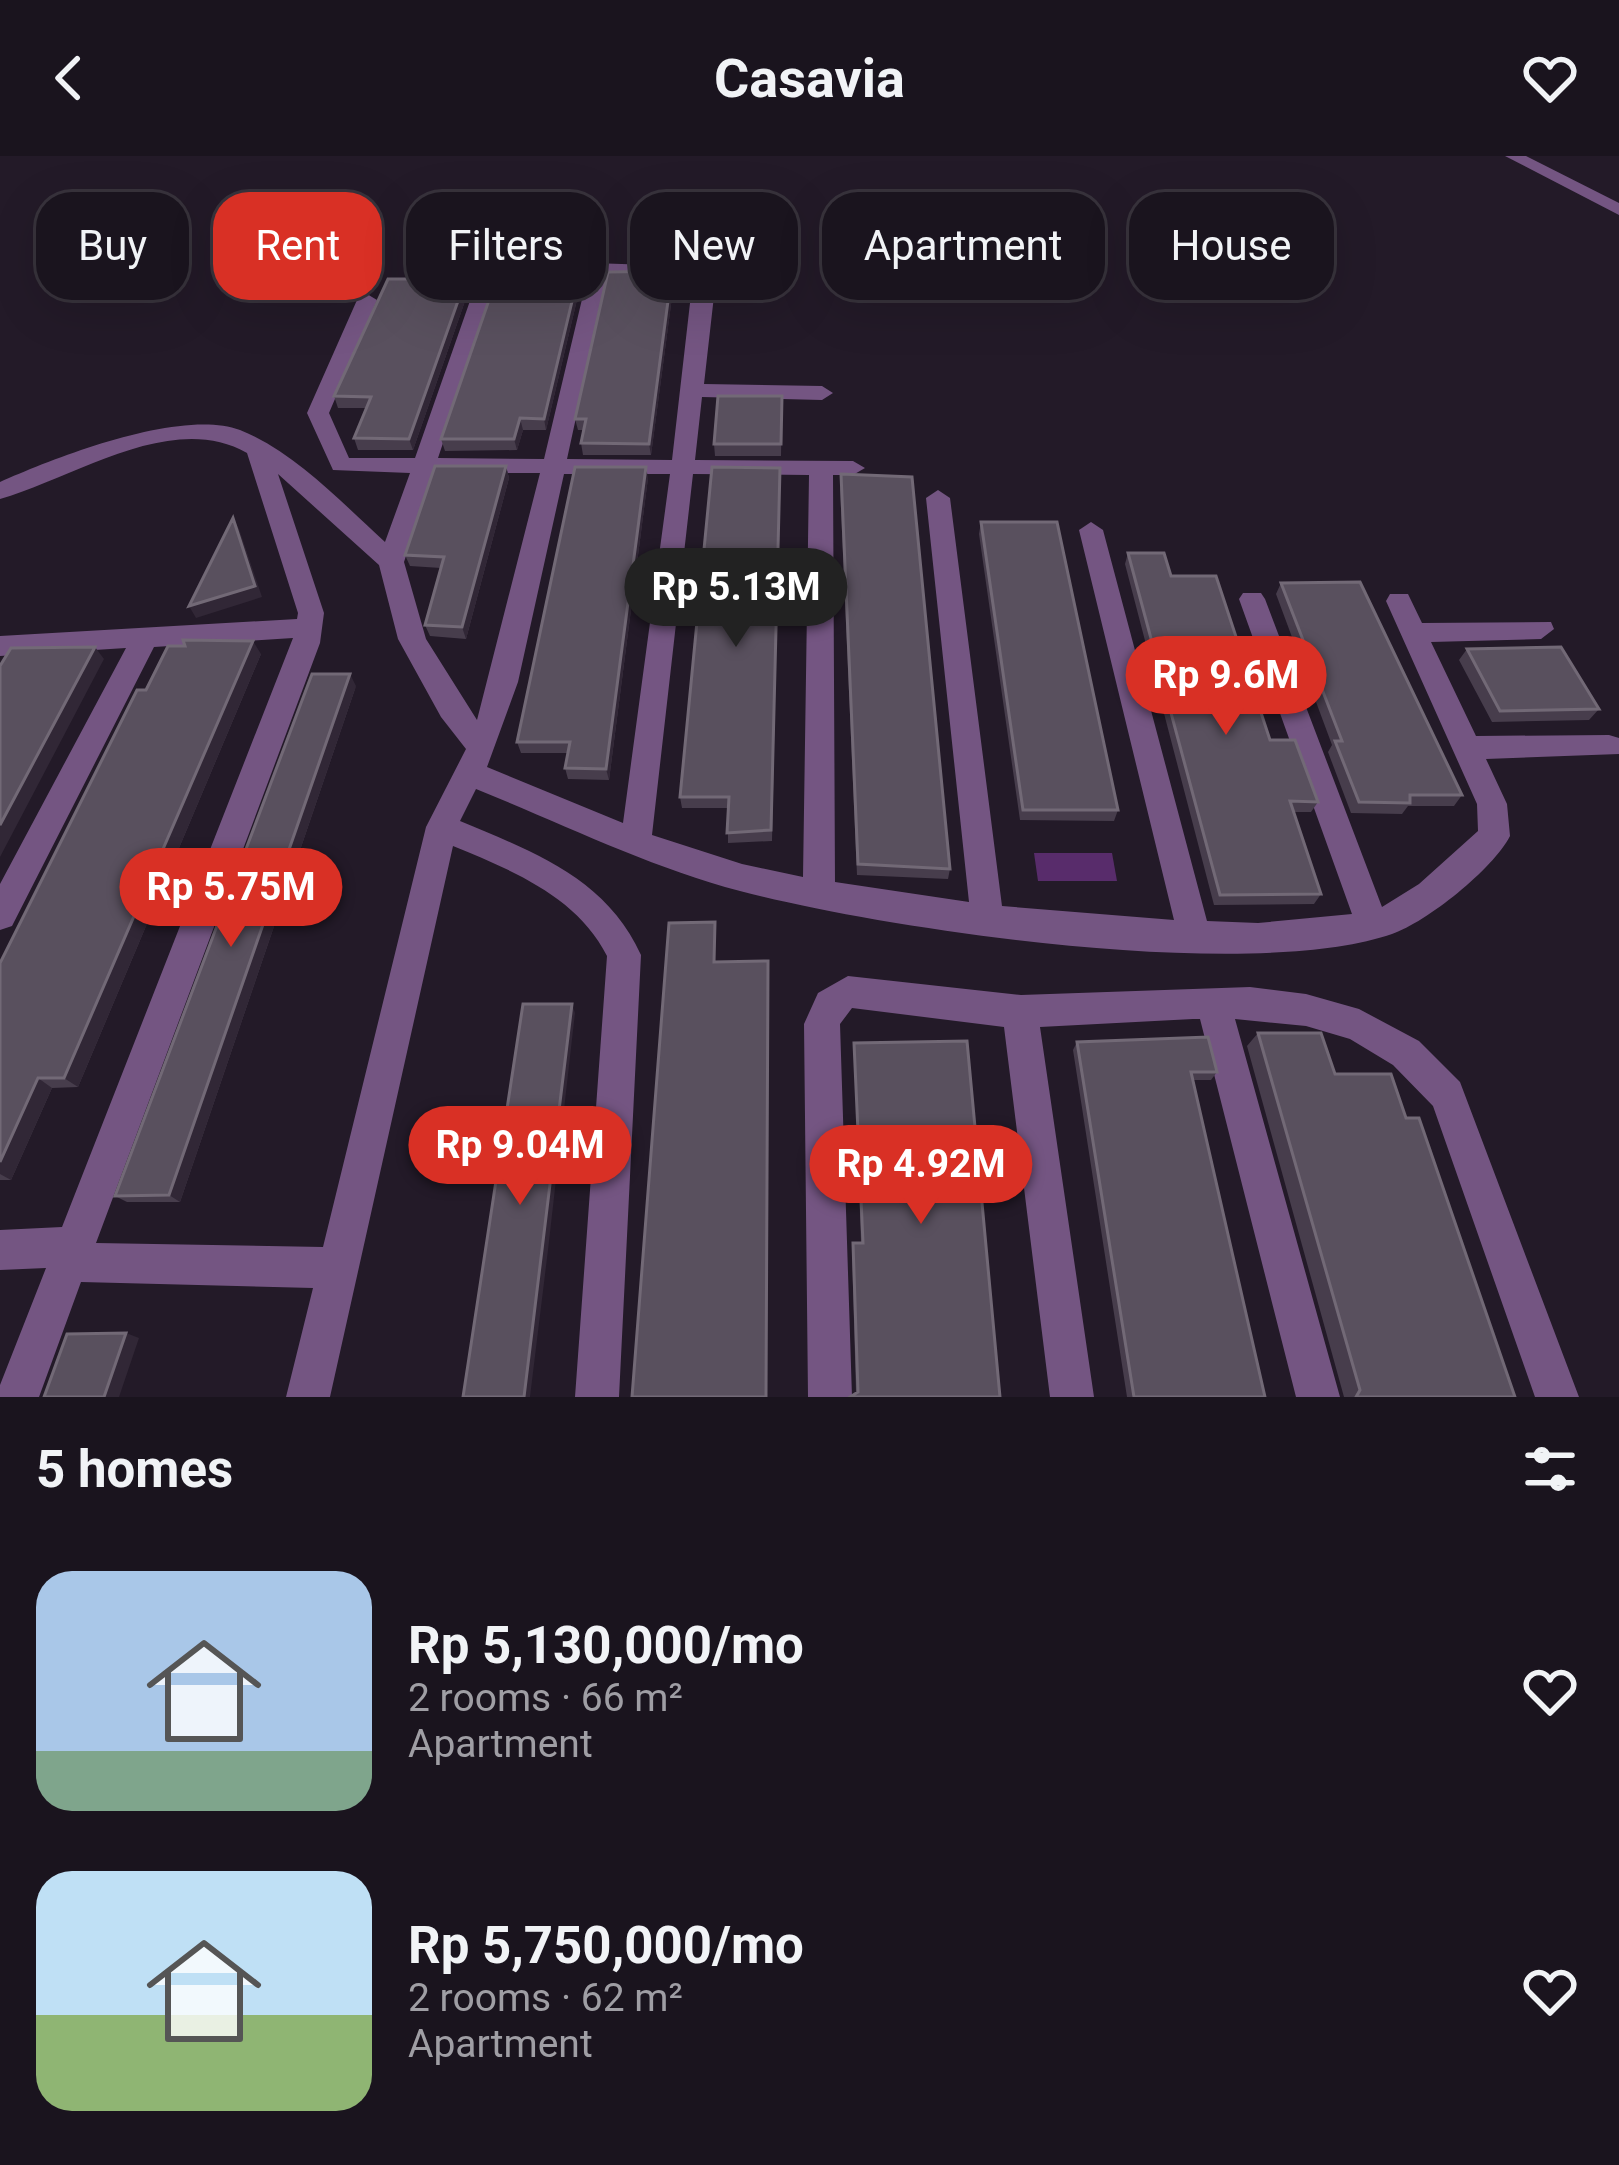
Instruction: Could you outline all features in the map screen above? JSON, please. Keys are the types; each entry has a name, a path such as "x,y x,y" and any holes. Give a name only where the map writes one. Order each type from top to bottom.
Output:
{"street":[{"path":"1513,156 1619,210"},
{"path":"606,268 702,271 705,287 636,840"},
{"path":"368,300 322,398 321,430 341,465 853,468"},
{"path":"480,300 391,562 412,640 476,760 636,840 742,878 987,915 1194,934 1333,934 1387,920 1450,877 1494,836 1492,804 1400,601"},
{"path":"308,1397 442,826 476,760 504,682 592,300"},
{"path":"694,390 822,393"},
{"path":"0,490 204,431 229,434 259,453 391,562"},
{"path":"17,1397 308,628 311,613 295,554 259,453"},
{"path":"819,892 821,468"},
{"path":"938,498 987,915"},
{"path":"1091,530 1194,934"},
{"path":"1252,599 1372,924"},
{"path":"1,643 308,628"},
{"path":"1414,633 1541,629"},
{"path":"0,916 146,636"},
{"path":"1468,748 1609,746"},
{"path":"442,826 538,868 601,916 624,955 596,1397"},
{"path":"830,1397 822,1048 830,1004 848,992 1020,1011 1303,1006 1376,1032 1423,1062 1448,1095 1557,1397"},
{"path":"1213,1004 1318,1397"},
{"path":"1020,1011 1072,1397"},
{"path":"0,1250 339,1268"}],"shaded area":[{"path":"1034,853 1112,853 1117,881 1038,881"}],"building":[{"path":"608,272 630,272 630,300 668,300 649,444 581,443 586,419 575,419 602,300 606,300"},
{"path":"388,279 406,279 406,300 458,300 409,439 354,438 371,397 334,396"},
{"path":"489,300 572,300 544,419 520,418 514,439 441,439"},
{"path":"718,396 782,396 781,444 714,444"},
{"path":"435,466 506,466 462,627 425,625 444,557 405,555"},
{"path":"575,467 646,467 606,769 565,768 570,742 517,742"},
{"path":"712,467 780,468 771,830 727,833 729,797 680,797"},
{"path":"841,474 912,477 950,869 858,864"},
{"path":"233,518 255,586 189,606"},
{"path":"981,522 1057,522 1118,810 1023,810"},
{"path":"1128,553 1164,553 1171,576 1216,576 1270,740 1295,740 1318,802 1290,801 1321,894 1220,895"},
{"path":"1360,582 1462,795 1410,795 1410,803 1359,802 1335,741 1342,741 1281,583"},
{"path":"183,640 253,641 64,1078 38,1078 0,1162 0,963 137,690 146,690 168,646 185,646"},
{"path":"95,647 0,825 0,666 11,648"},
{"path":"1561,647 1599,709 1500,711 1467,649"},
{"path":"312,674 350,674 169,1195 115,1196"},
{"path":"715,922 714,962 768,961 766,1397 632,1397 669,923"},
{"path":"523,1004 572,1004 524,1397 463,1397"},
{"path":"1258,1033 1321,1033 1335,1074 1391,1074 1406,1118 1419,1118 1515,1397 1356,1397 1360,1390"},
{"path":"1208,1037 1217,1072 1191,1072 1265,1397 1134,1397 1077,1042"},
{"path":"967,1041 1000,1397 850,1397 858,1392 853,1243 863,1243 854,1043"},
{"path":"126,1333 104,1397 44,1397 67,1334"}]}
